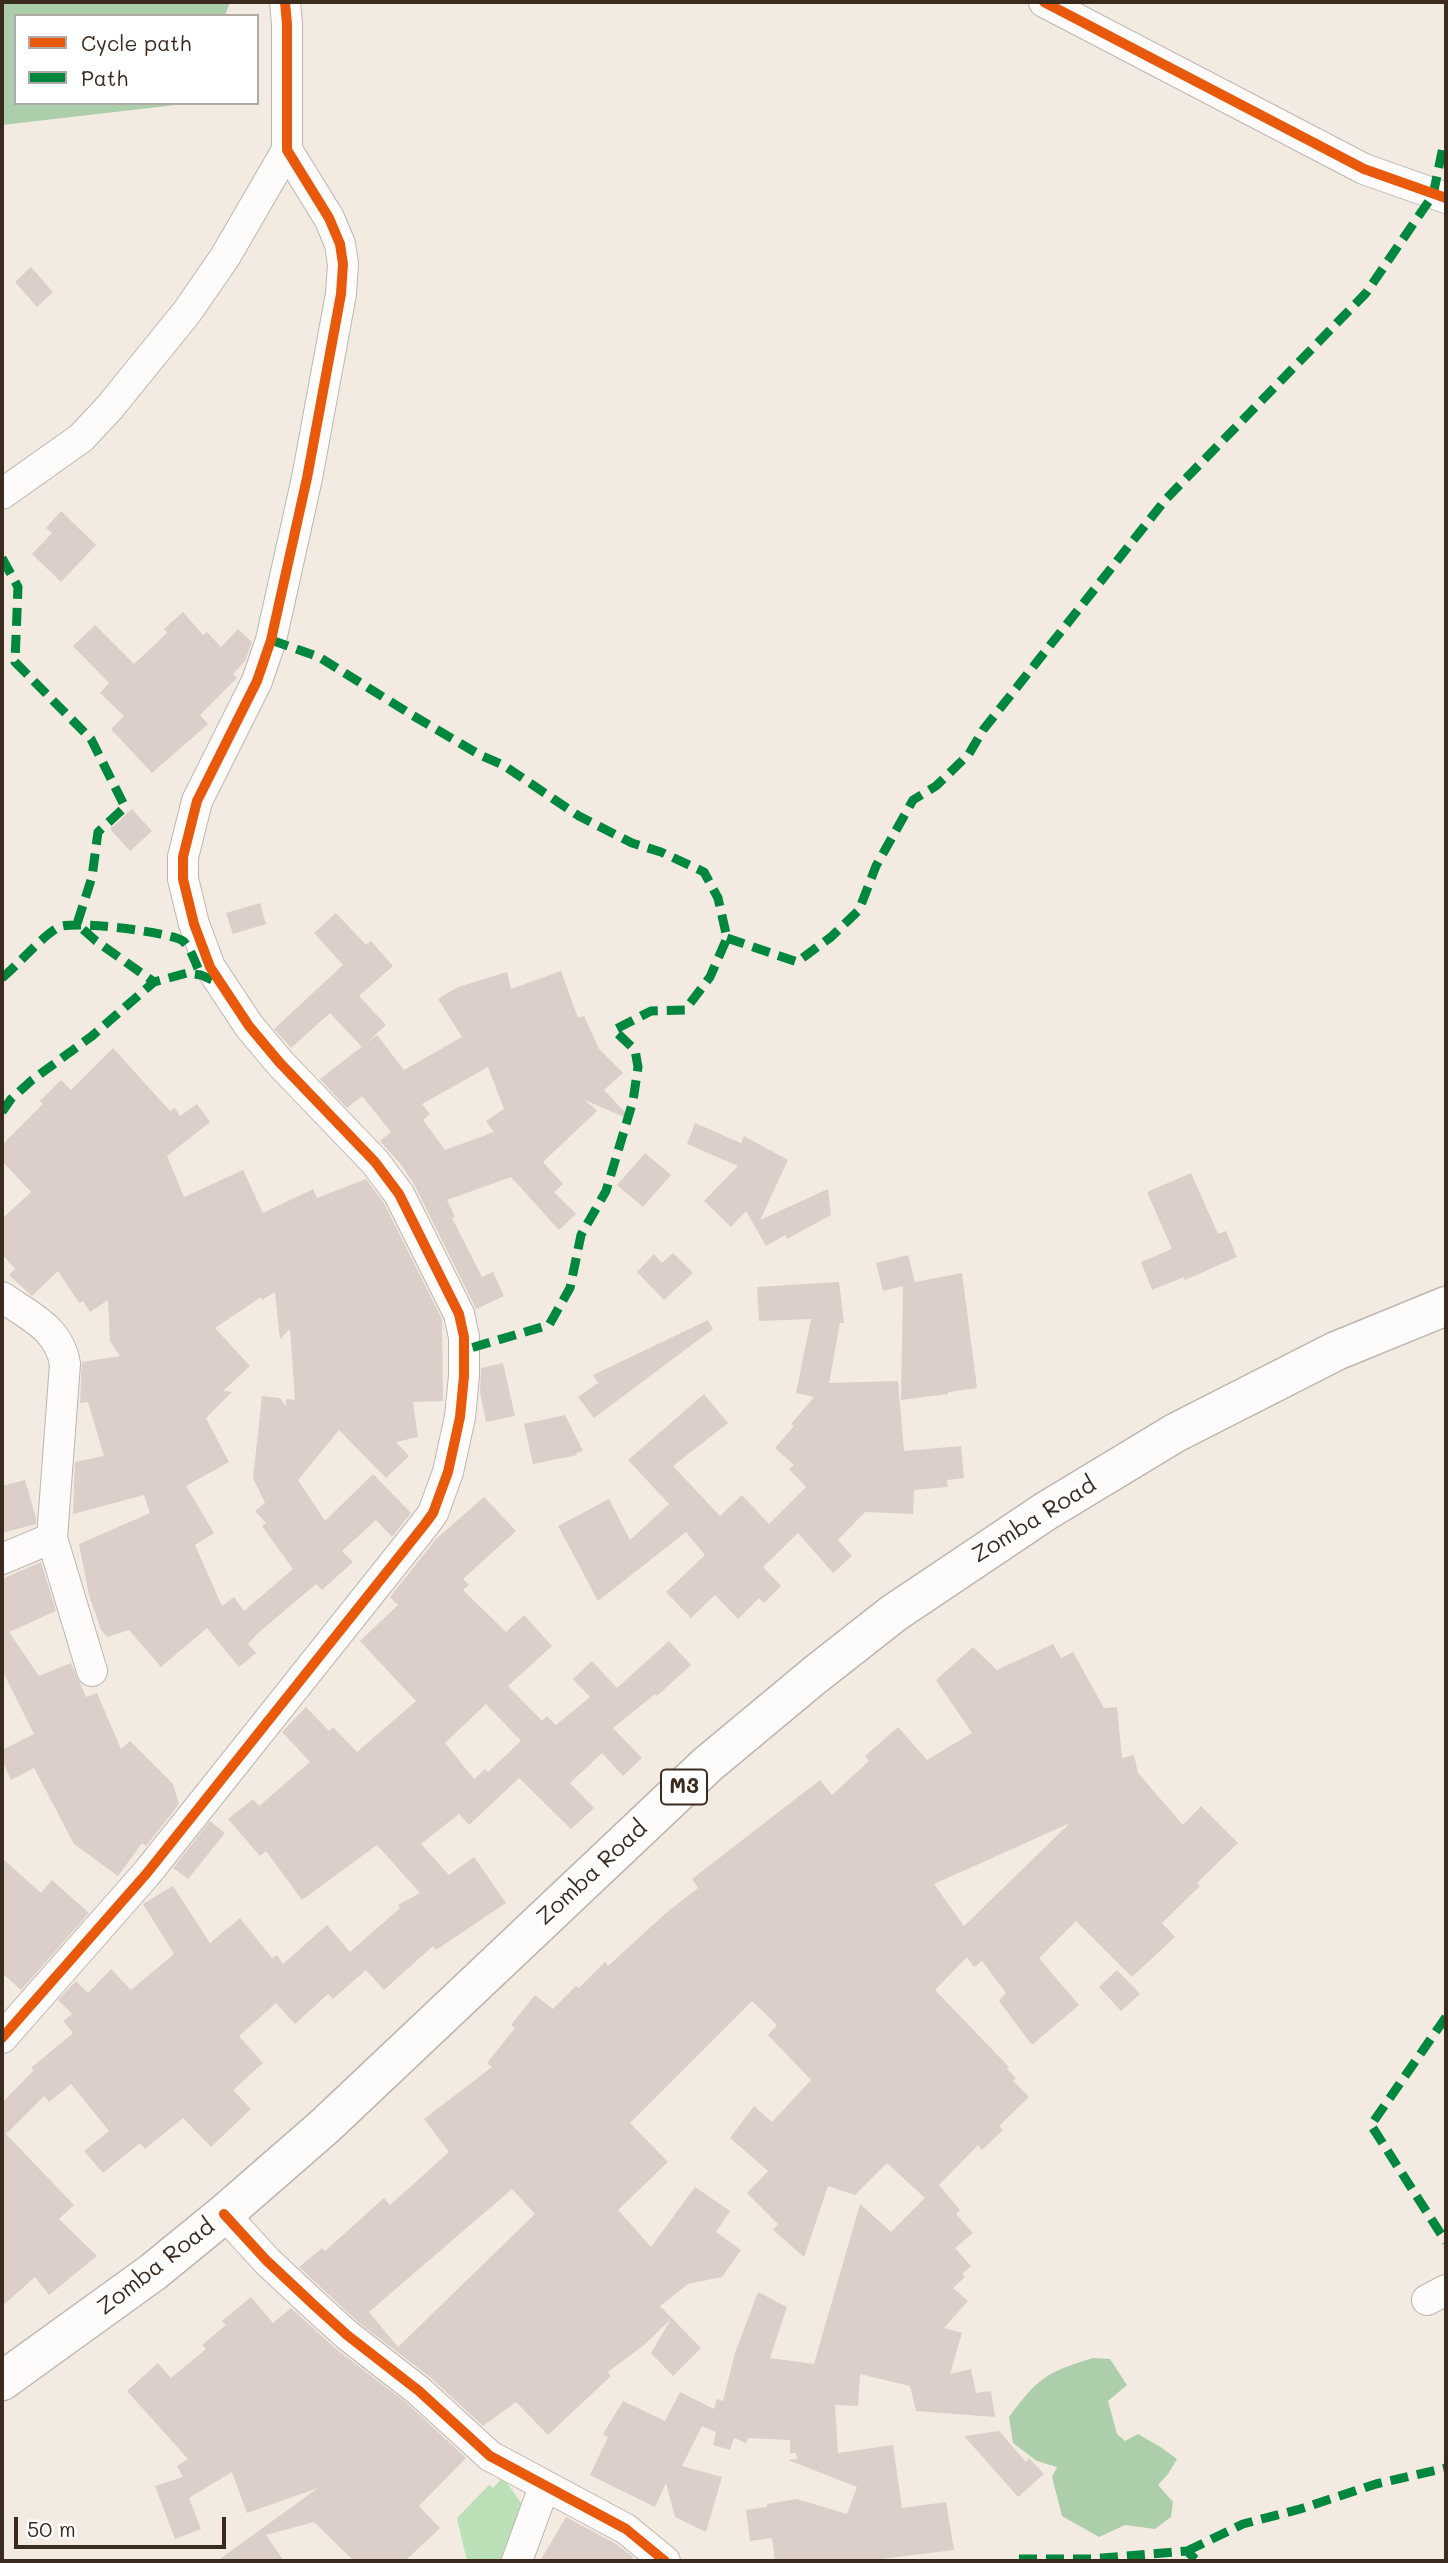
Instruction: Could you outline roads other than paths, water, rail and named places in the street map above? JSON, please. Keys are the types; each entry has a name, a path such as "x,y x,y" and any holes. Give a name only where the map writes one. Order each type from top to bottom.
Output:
{"highway":[{"name":"Zomba Road","path":"2,2381 153,2272 224,2214 345,2108 708,1764 894,1613 1046,1511 1175,1433 1336,1351 1446,1306"}],"street":[{"path":"2,494 81,438 110,407 194,301 225,257 287,150 285,2"},
{"path":"1044,2 1364,169 1446,198"},
{"path":"2,2038 146,1873 425,1524 433,1513 445,1481 460,1417 464,1376 461,1325 413,1218 375,1162 281,1063 210,967 201,946 184,879 183,857 197,801 257,681 271,640 307,478 340,304 343,264 340,244 329,218 287,150"},
{"path":"2,1297 55,1336 63,1350 65,1364 52,1538 92,1671"},
{"path":"2,1559 52,1538"},
{"path":"224,2214 267,2262 315,2306 347,2335 419,2391 475,2444 500,2463 626,2529 665,2561"},
{"path":"517,2561 544,2487"}]}
